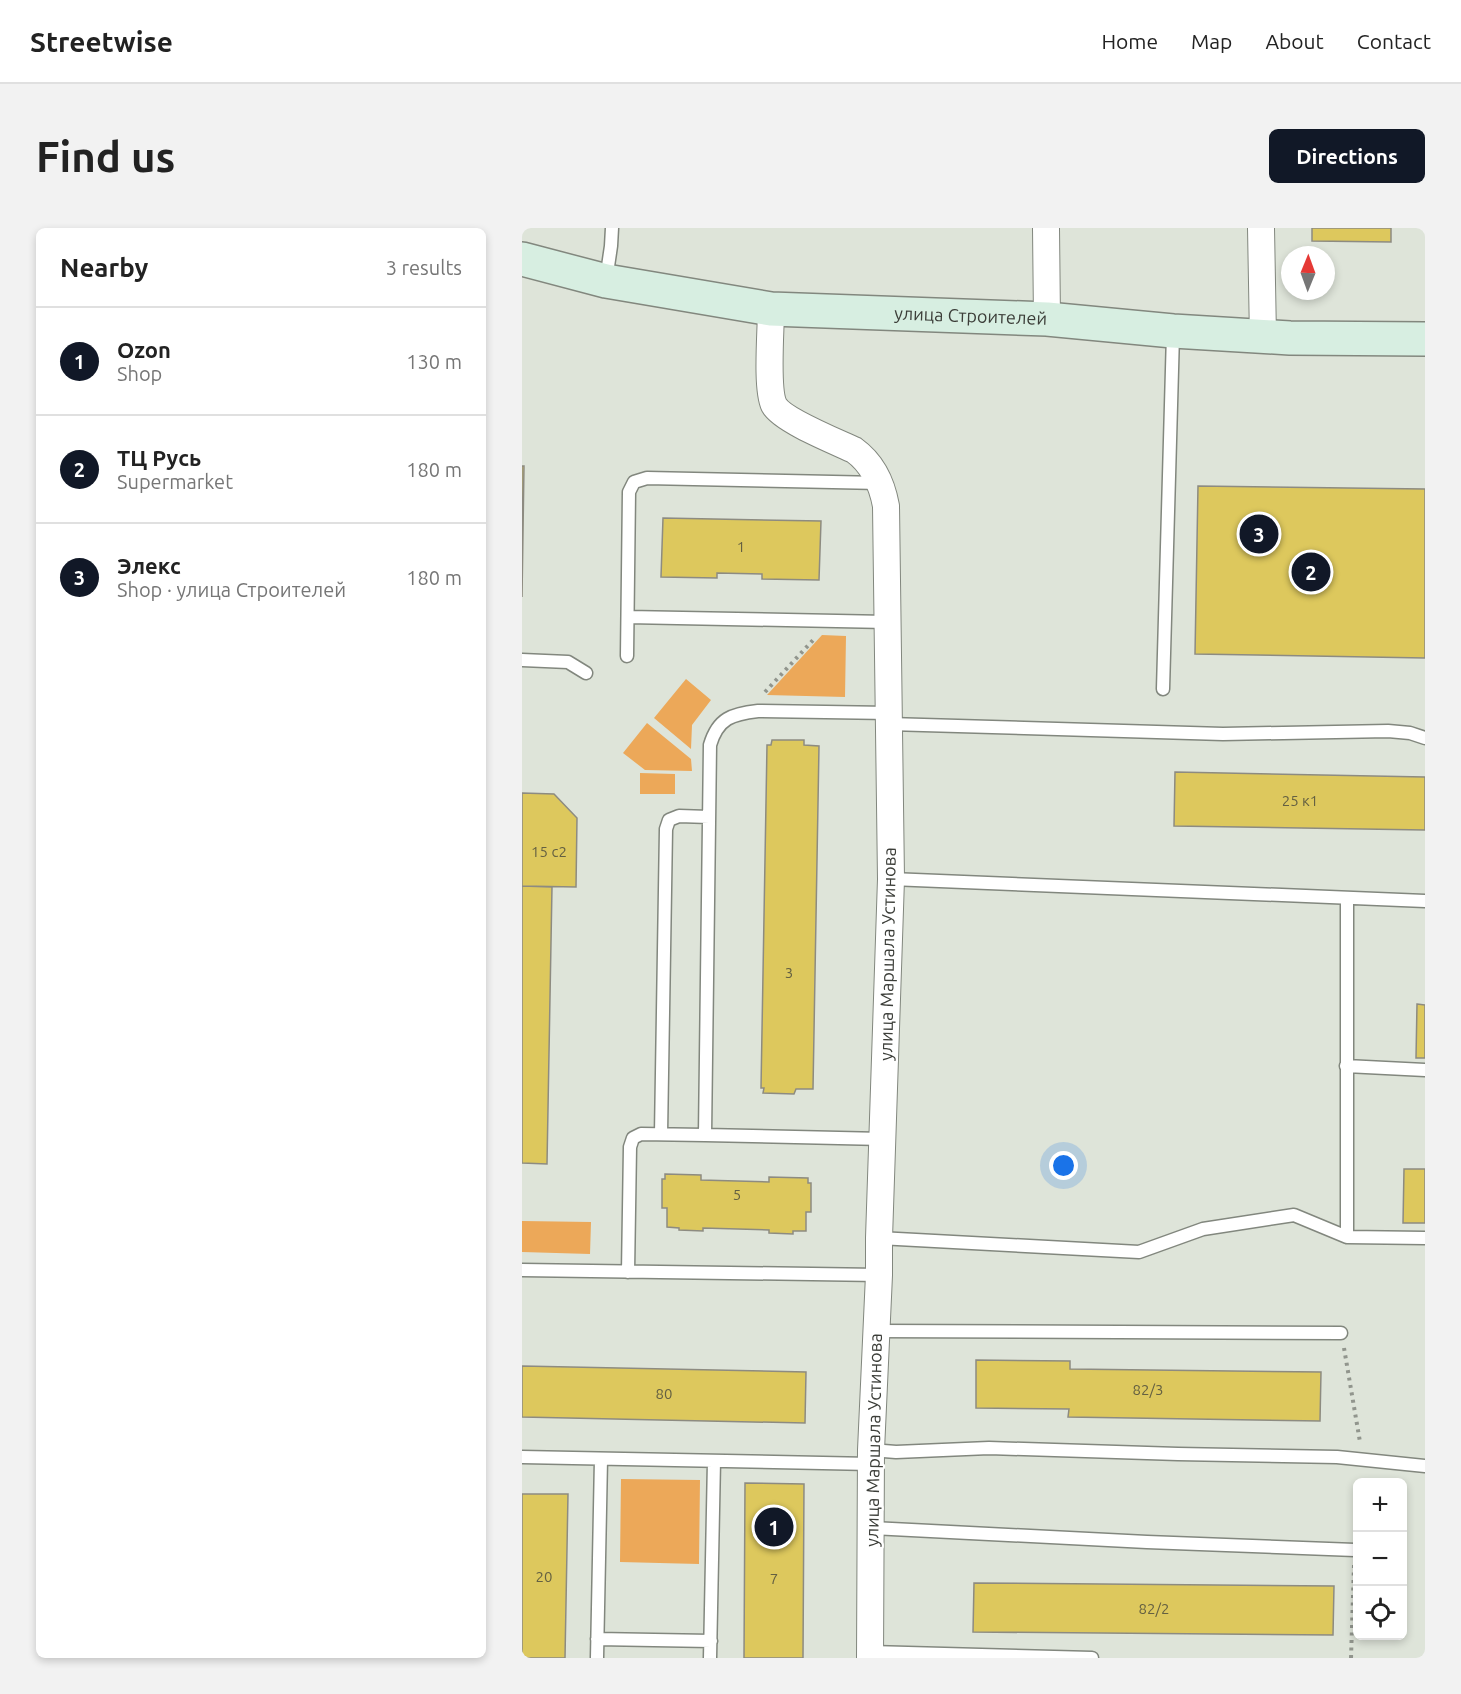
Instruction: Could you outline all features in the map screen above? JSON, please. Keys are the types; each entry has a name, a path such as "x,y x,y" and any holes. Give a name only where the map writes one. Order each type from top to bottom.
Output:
{"main road":[{"name":"улица Строителей","path":"522,259 606,281 771,309 1047,320 1263,337 1425,339"}],"street":[{"path":"1046,228 1047,320"},
{"path":"1261,228 1263,337"},
{"name":"улица Маршала Устинова","path":"771,309 770,392 775,407 787,418 854,450 863,457 880,483 885,506 891,879 871,1457 871,1655"}],"lane":[{"path":"606,281 612,228"},
{"path":"1163,689 1173,331"},
{"path":"627,656 629,492 634,482 647,478 880,483"},
{"path":"628,617 887,622"},
{"path":"522,660 568,662 586,673"},
{"path":"705,1135 710,744 714,731 726,720 739,713 758,711 1213,734 1388,731 1410,733 1425,738"},
{"path":"660,1134 666,829 669,820 679,816 709,817"},
{"path":"891,879 1425,901"},
{"path":"1347,898 1347,1237"},
{"path":"1346,1066 1425,1070"},
{"path":"628,1272 630,1147 633,1138 641,1134 883,1138"},
{"path":"879,1238 1139,1252 1203,1229 1294,1215 1347,1237 1425,1238"},
{"path":"522,1270 879,1275"},
{"path":"876,1331 1341,1333"},
{"path":"522,1457 714,1461 871,1457 896,1452 989,1448 1337,1457 1425,1466"},
{"path":"597,1658 601,1459"},
{"path":"710,1658 714,1461"},
{"path":"872,1528 1353,1550"},
{"path":"597,1639 711,1641"},
{"path":"871,1655 1092,1658"}],"path":[{"path":"746,712 831,621"},
{"path":"1341,1333 1363,1459"},
{"path":"1351,1658 1354,1586"}],"shaded area":[{"path":"822,635 846,636 845,697 767,695"},
{"path":"686,679 711,700 692,725 691,749 654,718"},
{"path":"647,723 691,759 692,771 645,770 623,753"},
{"path":"640,773 675,774 675,794 640,794"},
{"path":"522,1221 591,1222 590,1254 522,1252"},
{"path":"621,1479 700,1480 699,1564 620,1562"}],"building":[{"path":"1312,228 1391,228 1391,242 1312,241"},
{"path":"522,466 524,466 522,597"},
{"path":"1198,486 1425,489 1425,658 1195,654"},
{"path":"663,518 821,521 819,580 762,579 762,574 717,573 717,578 661,577"},
{"path":"772,740 804,740 804,745 819,746 813,1089 796,1089 794,1094 763,1093 764,1088 761,1088 767,745 771,745"},
{"path":"1175,772 1425,777 1425,830 1174,826"},
{"path":"522,793 554,794 577,818 576,887 522,886"},
{"path":"522,886 552,887 547,1164 522,1163"},
{"path":"1417,1004 1425,1005 1425,1058 1416,1058"},
{"path":"1404,1169 1425,1169 1425,1223 1403,1223"},
{"path":"665,1174 701,1175 701,1180 769,1182 769,1177 808,1178 808,1183 811,1183 811,1212 806,1212 806,1231 793,1231 793,1234 769,1233 769,1230 703,1228 703,1231 667,1227 667,1208 662,1208 662,1179 665,1179"},
{"path":"976,1360 1070,1361 1070,1369 1321,1372 1320,1421 1068,1417 1069,1409 976,1408"},
{"path":"522,1366 806,1372 805,1423 522,1417"},
{"path":"745,1483 804,1484 803,1658 744,1658"},
{"path":"522,1494 568,1494 565,1658 522,1658"},
{"path":"974,1583 1334,1586 1333,1635 973,1632"}],"place":[{"name":"Элекс","path":"1259,534"},
{"name":"ТЦ Русь","path":"1311,572"},
{"name":"Ozon","path":"774,1527"}]}
